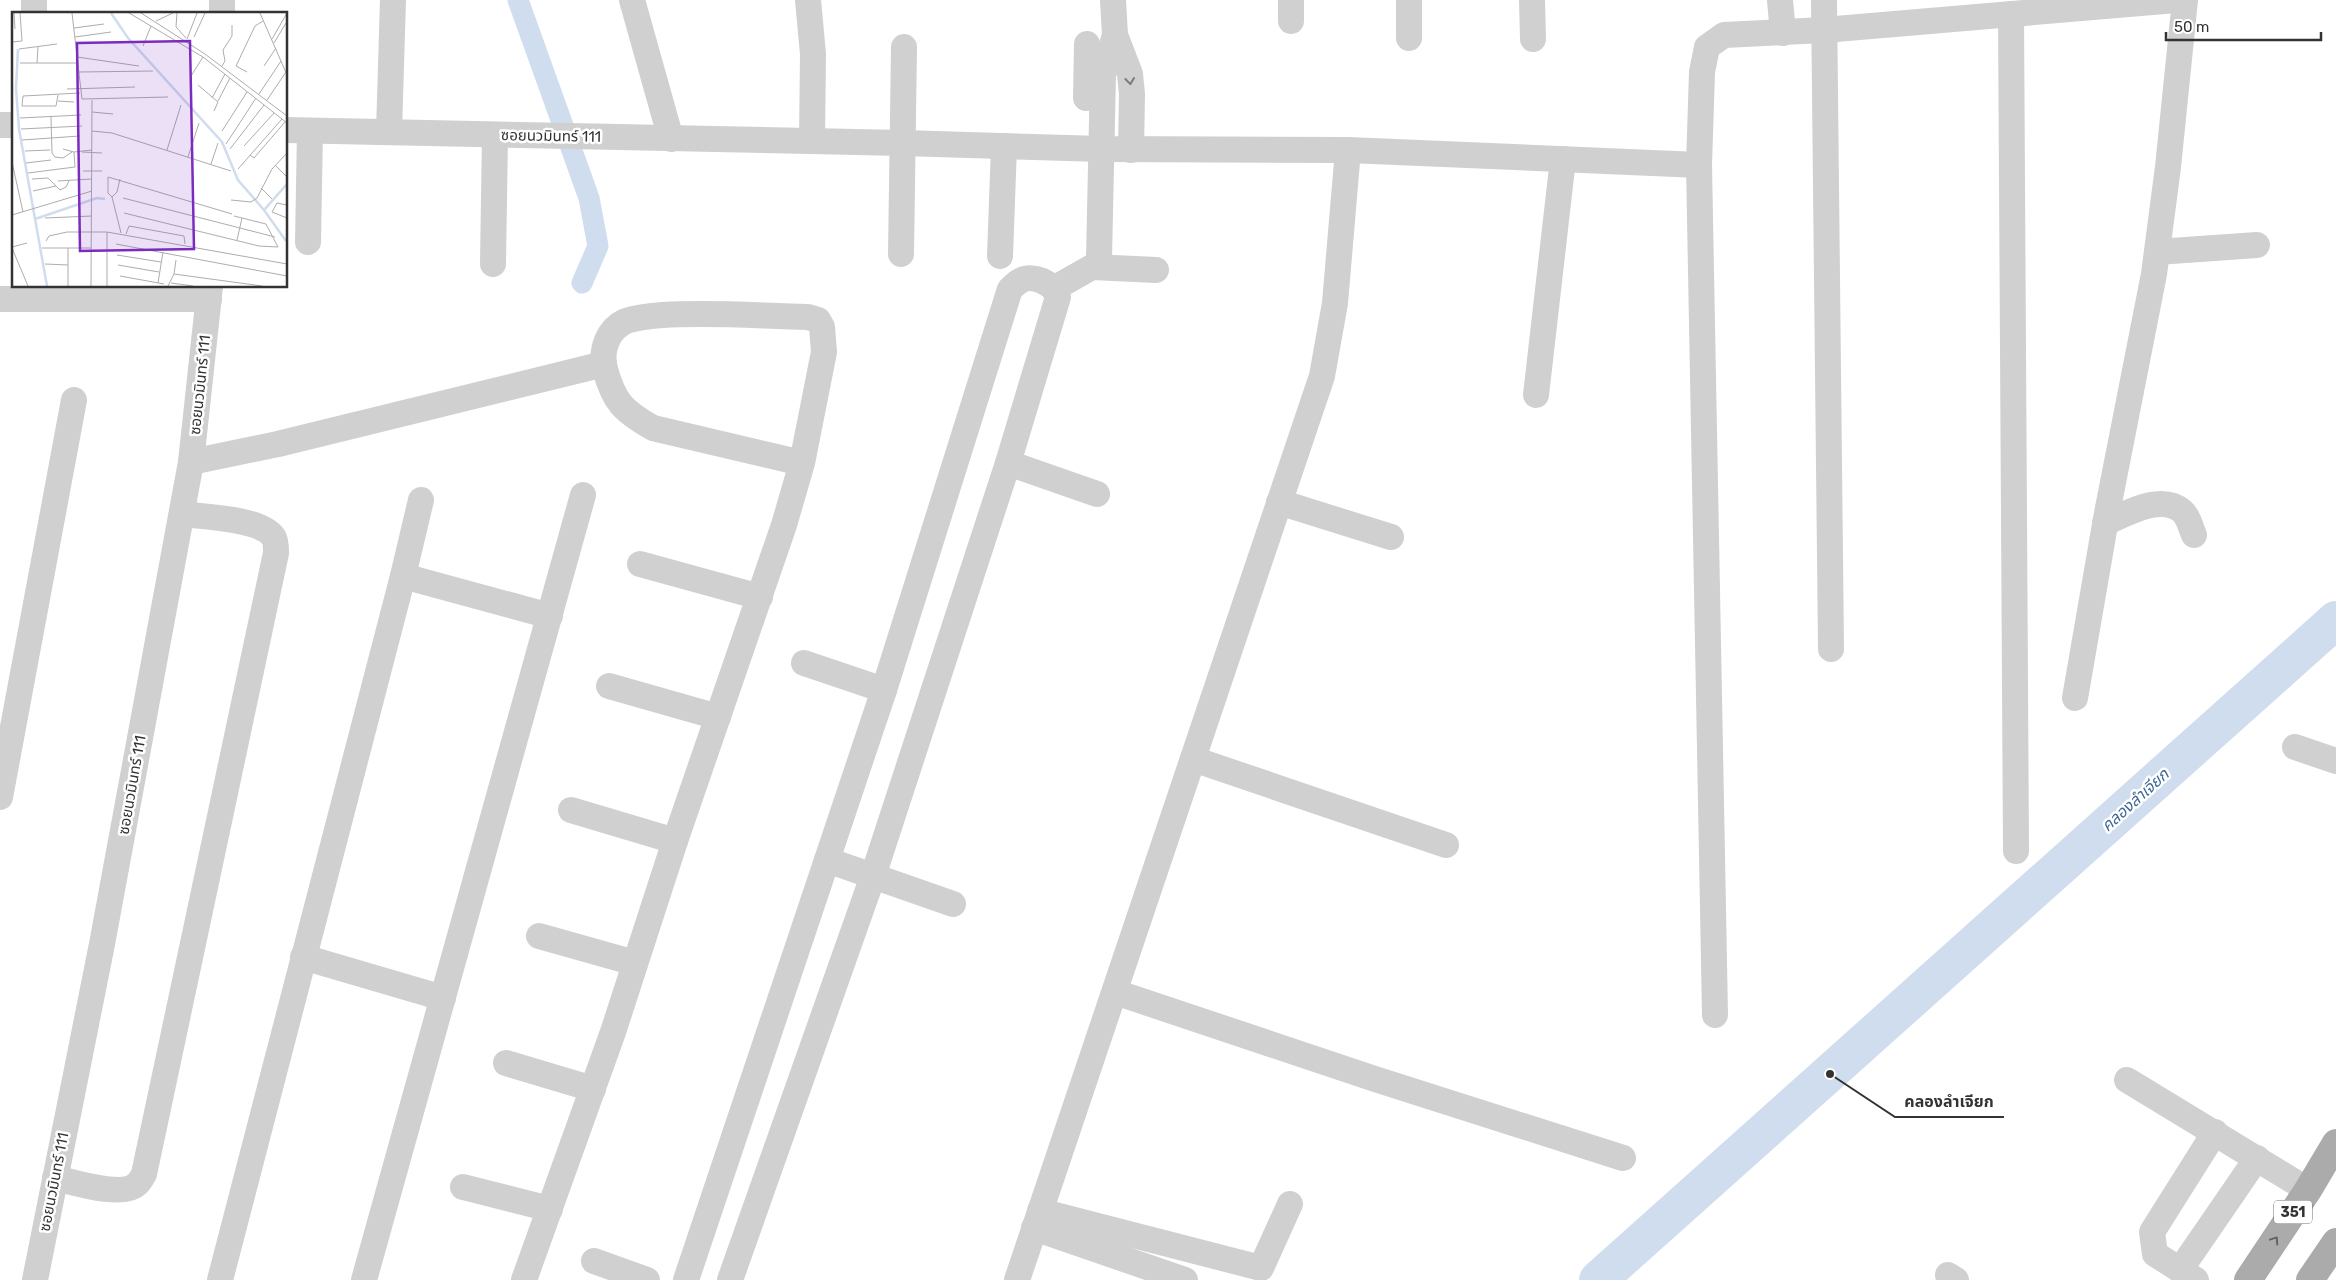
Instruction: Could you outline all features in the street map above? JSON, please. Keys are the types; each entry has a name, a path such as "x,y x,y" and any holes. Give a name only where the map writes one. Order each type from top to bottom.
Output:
{"main road":[{"name":"351","path":"2248,1280 2308,1190 2336,1143"},
{"path":"2310,1280 2336,1242"},
{"path":"2328,1280 2336,1271"}],"street":[{"path":"388,132 393,0"},
{"path":"632,0 671,139"},
{"path":"808,0 812,54 812,141"},
{"path":"1113,0 1115,35 1130,74 1132,94 1131,150"},
{"path":"1409,0 1409,38"},
{"path":"1532,0 1533,39"},
{"path":"1780,0 1783,33"},
{"path":"1824,0 1831,649"},
{"path":"1715,1015 1699,165 1702,72 1707,48 1724,35 1824,30 2114,3 2176,0"},
{"path":"2075,698 2105,523 2119,461 2157,252 2168,167 2185,0"},
{"path":"2010,14 2016,852"},
{"path":"1094,149 1103,74 1115,35"},
{"path":"1087,44 1099,259"},
{"path":"901,254 904,47"},
{"path":"298,130 308,242"},
{"name":"ซอยนวมินทร์ 111","path":"298,130 671,139 904,142 1131,150 1348,150 1699,165"},
{"path":"493,264 495,135"},
{"path":"1000,256 1004,146"},
{"path":"1017,1280 1322,376 1335,303 1348,150"},
{"path":"1536,395 1564,159"},
{"path":"2157,252 2256,246"},
{"path":"1055,288 1092,267 1156,270"},
{"path":"686,1280 884,690 1010,289 1025,279 1035,279 1055,288 1058,296 1008,463 873,876 730,1280"},
{"path":"0,300 210,293"},
{"name":"ซอยนวมินทร์ 111","path":"35,1280 102,944 182,514 191,462 210,293"},
{"path":"524,1280 593,1089 760,597 802,463 824,352 824,333 818,320 808,317 698,314 643,317 626,322 609,336 605,345 604,364 610,387 619,405 632,416 652,428 802,463"},
{"path":"191,462 278,444 604,364"},
{"path":"0,797 74,400"},
{"path":"1008,463 1097,494"},
{"path":"364,1280 550,616 582,495"},
{"path":"220,1280 403,576 421,500"},
{"path":"1279,502 1391,537"},
{"path":"2105,523 2148,506 2170,504 2183,512 2194,535"},
{"path":"55,1178 114,1190 128,1189 137,1185 144,1174 276,553 275,539 266,529 253,524 182,514"},
{"path":"640,564 760,597"},
{"path":"403,576 550,616"},
{"path":"804,663 884,690"},
{"path":"609,686 718,717"},
{"path":"2295,746 2336,761"},
{"path":"1193,759 1446,845"},
{"path":"571,810 676,841"},
{"path":"827,860 953,904"},
{"path":"539,936 635,963"},
{"path":"303,957 443,998"},
{"path":"1115,992 1375,1079 1623,1158"},
{"path":"506,1063 593,1089"},
{"path":"2127,1080 2308,1190"},
{"path":"2215,1132 2152,1232 2155,1254 2188,1275 2257,1158"},
{"path":"463,1187 550,1209"},
{"path":"1037,1219 1261,1268 1290,1204"},
{"path":"1037,1219 1185,1280"},
{"path":"594,1261 647,1280"}],"waterway":[{"path":"518,0 589,198 598,246 582,283"},
{"name":"คลองลำเจียก","path":"1598,1280 2336,620"}],"place":[{"name":"คลองลำเจียก","path":"1830,1074"}]}
